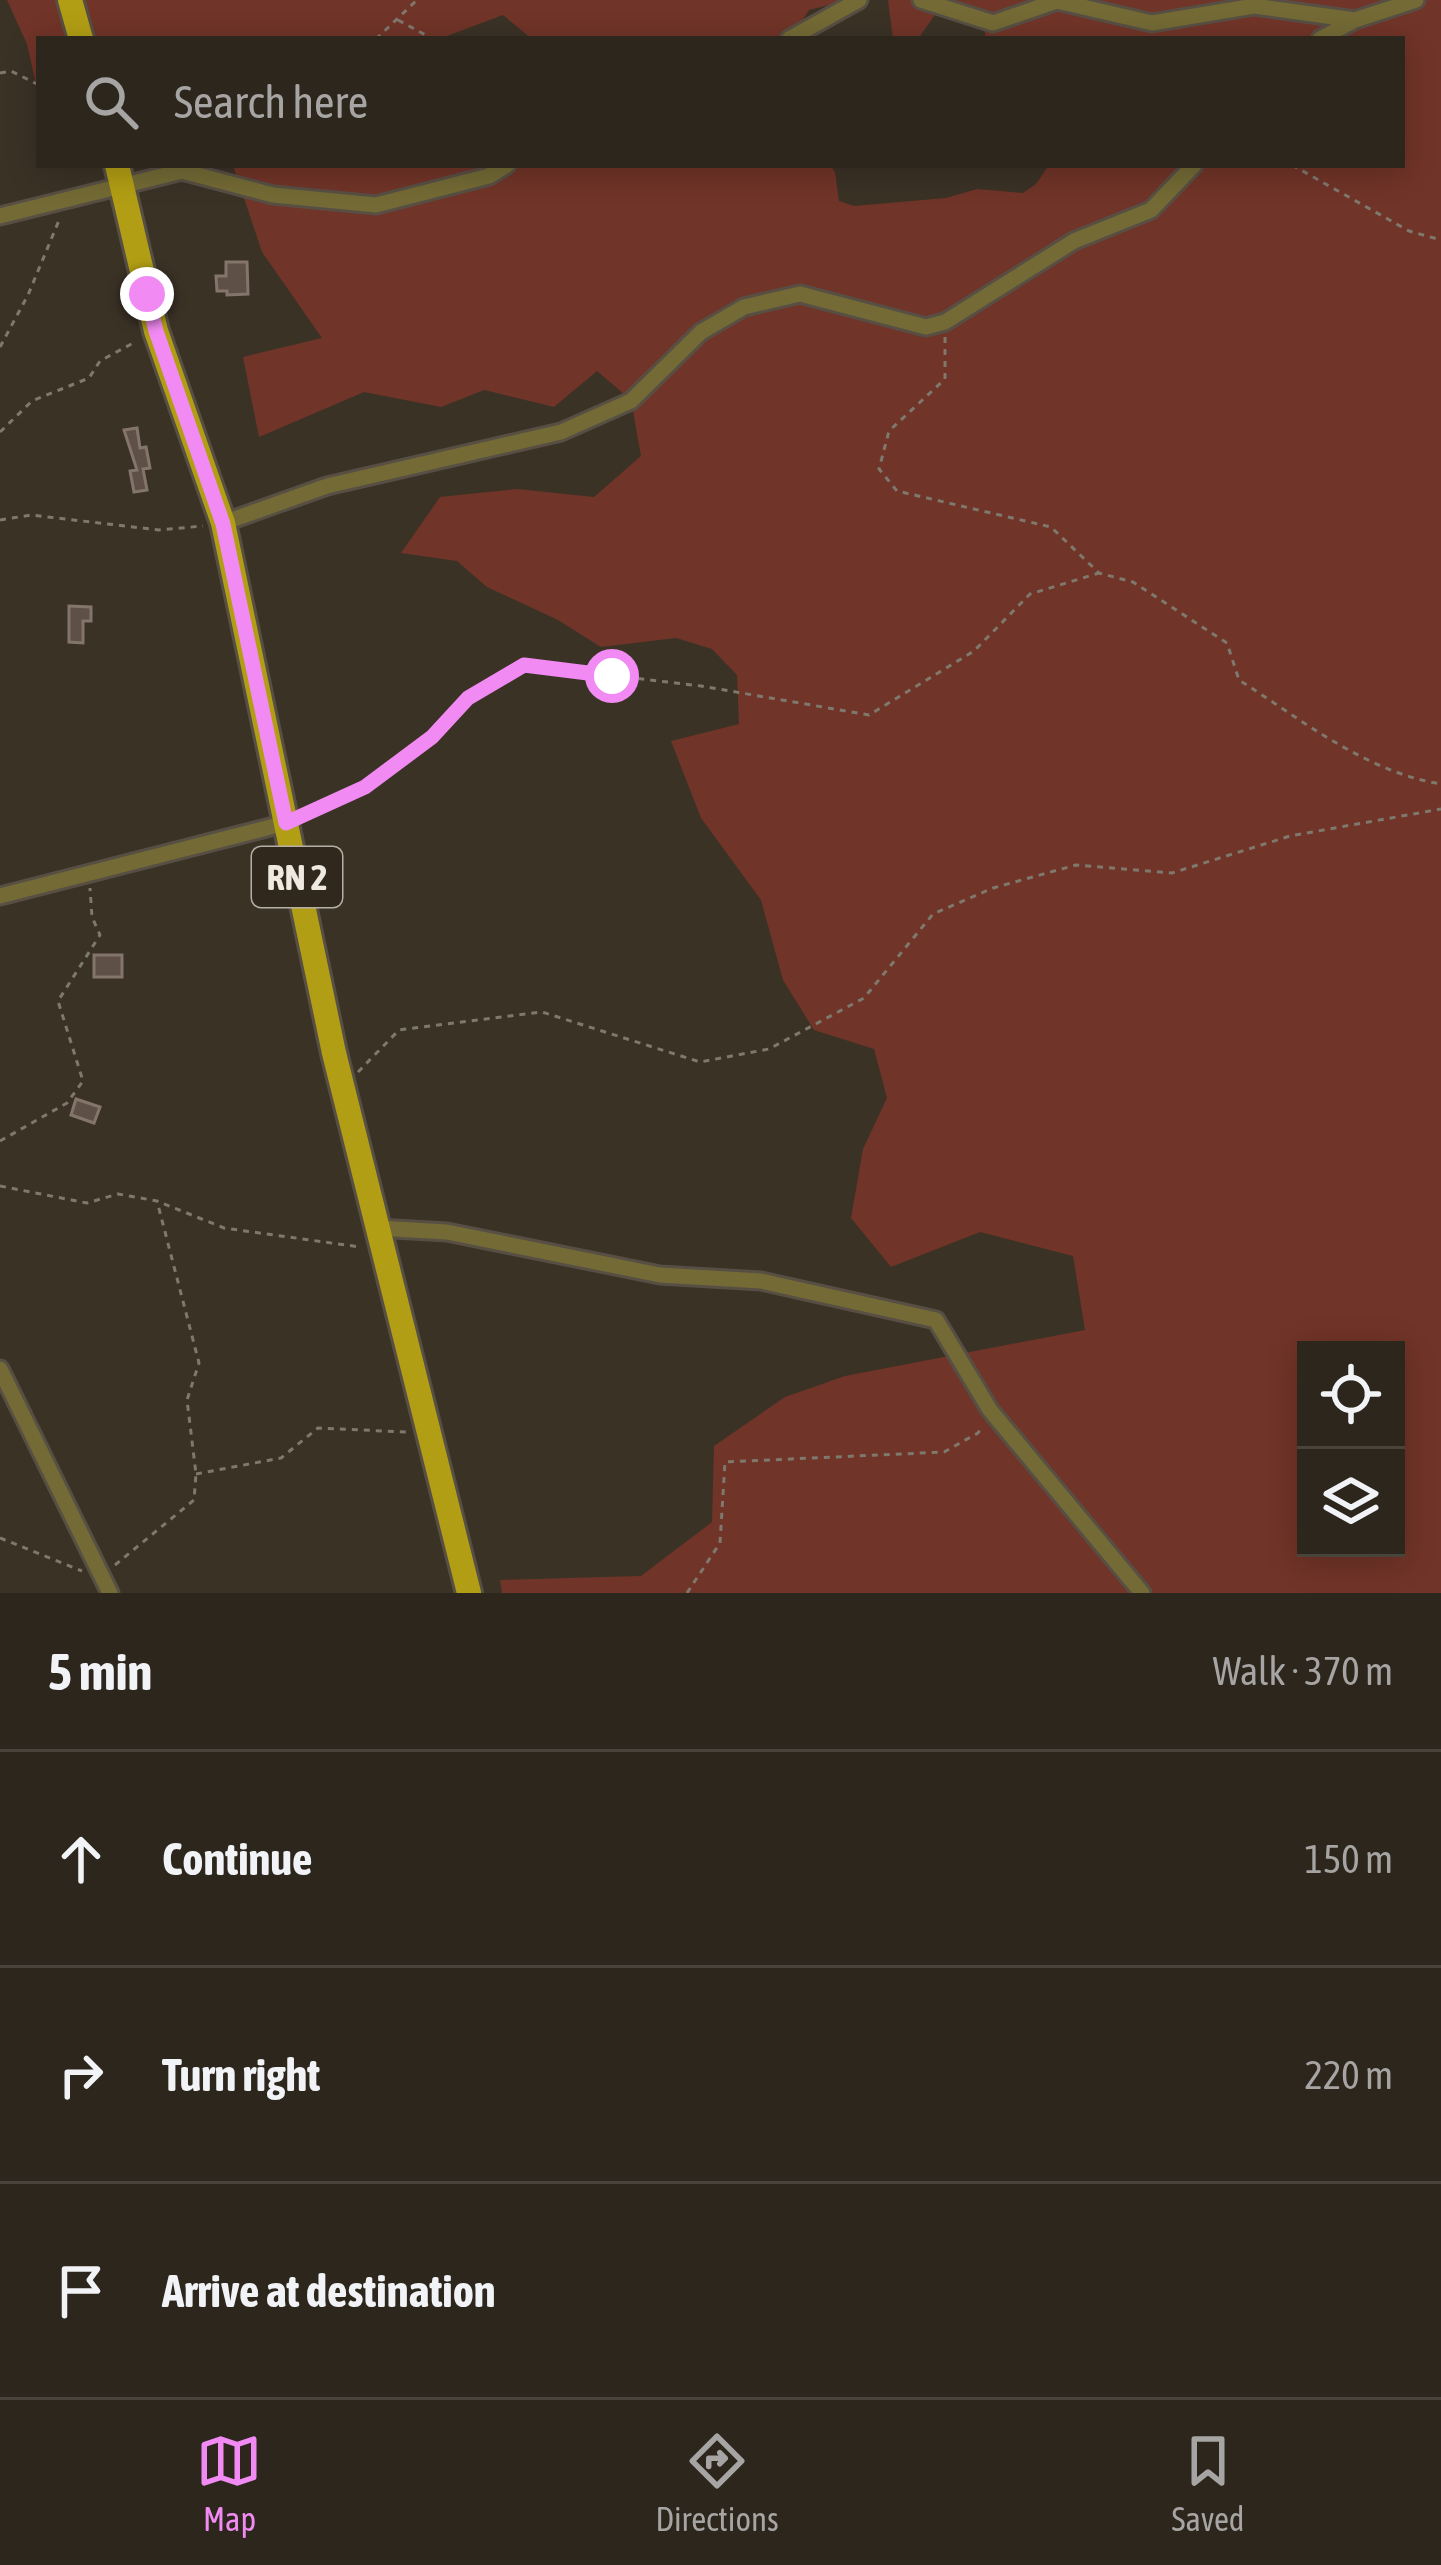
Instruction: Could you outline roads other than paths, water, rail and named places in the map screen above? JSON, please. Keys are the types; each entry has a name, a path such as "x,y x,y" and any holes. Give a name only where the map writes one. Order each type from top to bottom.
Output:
{"main road":[{"path":"70,0 80,36"},
{"name":"RN 2","path":"119,174 156,331 223,524 342,1088 469,1593"}],"street":[{"path":"794,36 859,0"},
{"path":"922,0 993,23 1057,1 1152,23 1254,6 1355,20"},
{"path":"1326,36 1355,20 1416,0"},
{"path":"0,216 69,197 119,174 182,171 273,195 376,205 489,176 502,168"},
{"path":"223,524 327,486 561,432 632,400 701,332 744,307 800,294 926,327 945,322 1074,241 1151,210 1191,168"},
{"path":"0,896 286,823"},
{"path":"379,1239 447,1232 660,1275 761,1281 936,1320 990,1409 1142,1593"},
{"path":"0,1369 110,1593"}]}
